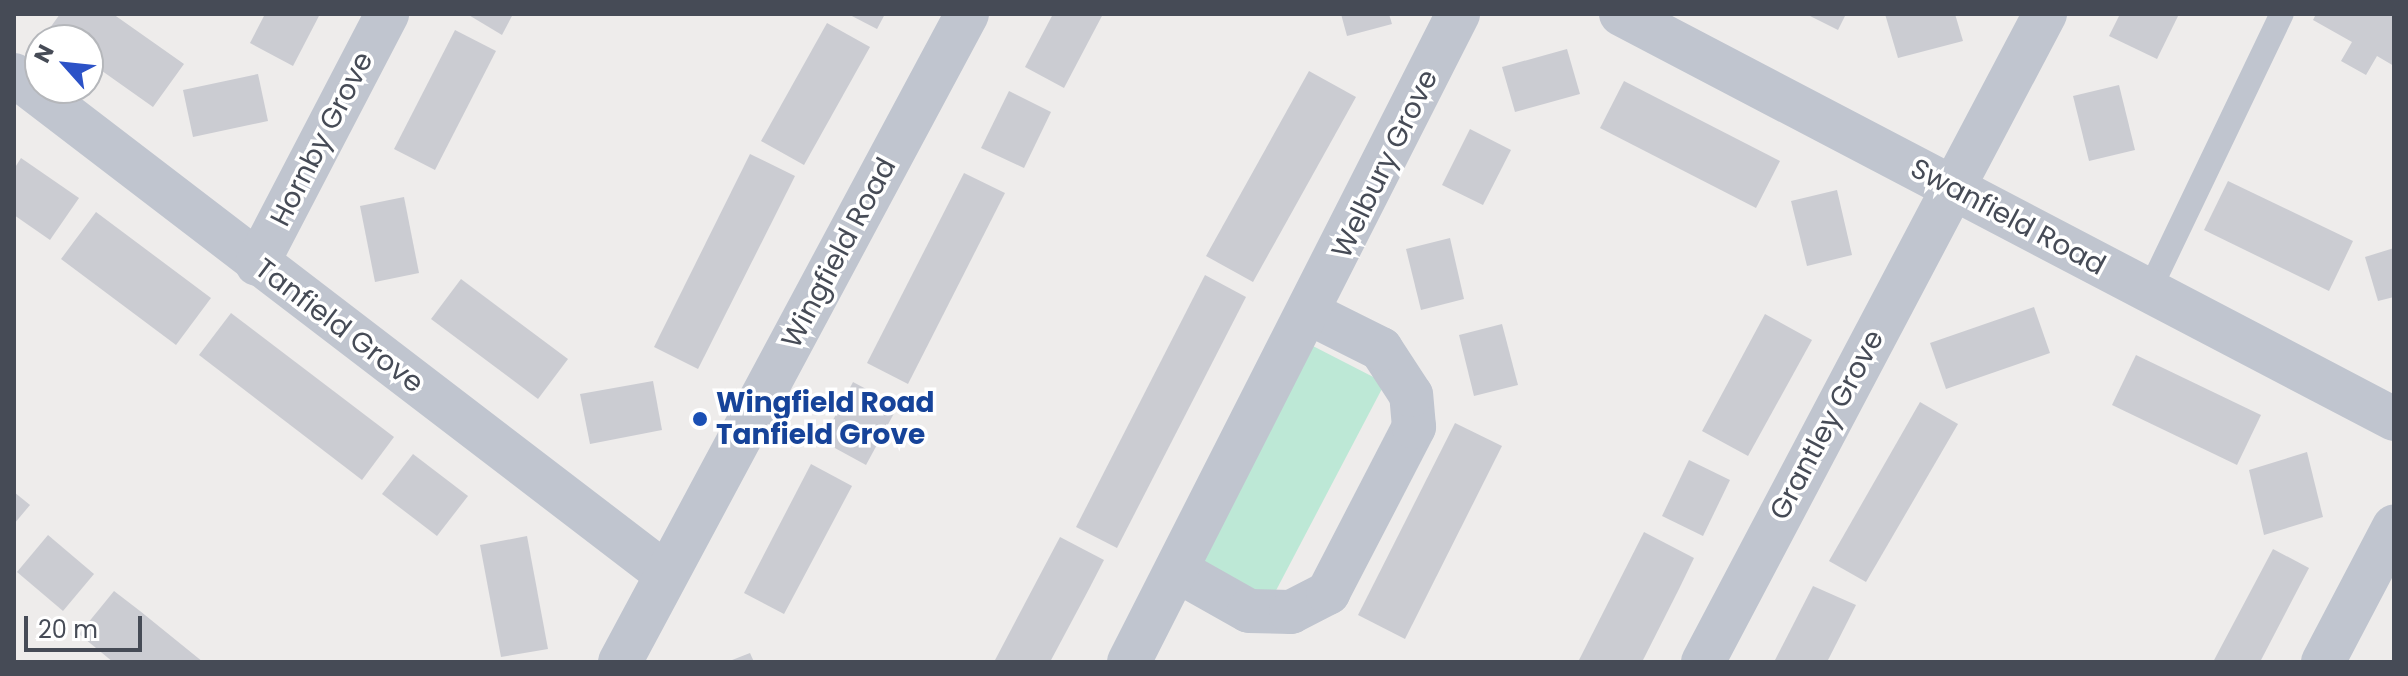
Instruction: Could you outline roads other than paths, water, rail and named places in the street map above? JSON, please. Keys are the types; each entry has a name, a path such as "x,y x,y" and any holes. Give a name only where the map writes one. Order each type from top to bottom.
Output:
{"street":[{"name":"Hornby Grove","path":"257,264 387,14"},
{"name":"Wingfield Road","path":"620,662 967,14"},
{"name":"Welbury Grove","path":"1129,662 1311,314 1458,14"},
{"name":"Swanfield Road","path":"1621,14 2394,419"},
{"name":"Grantley Grove","path":"1703,662 2045,14"},
{"name":"Tanfield Grove","path":"14,75 257,264 666,574"},
{"path":"1178,571 1249,611 1291,612 1328,593 1364,524 1414,427 1411,395 1381,349 1311,314"},
{"path":"2323,662 2394,527"}],"lane":[{"path":"2149,291 2282,14"}],"place":[{"name":"Wingfield Road Tanfield Grove","path":"700,419"}]}
